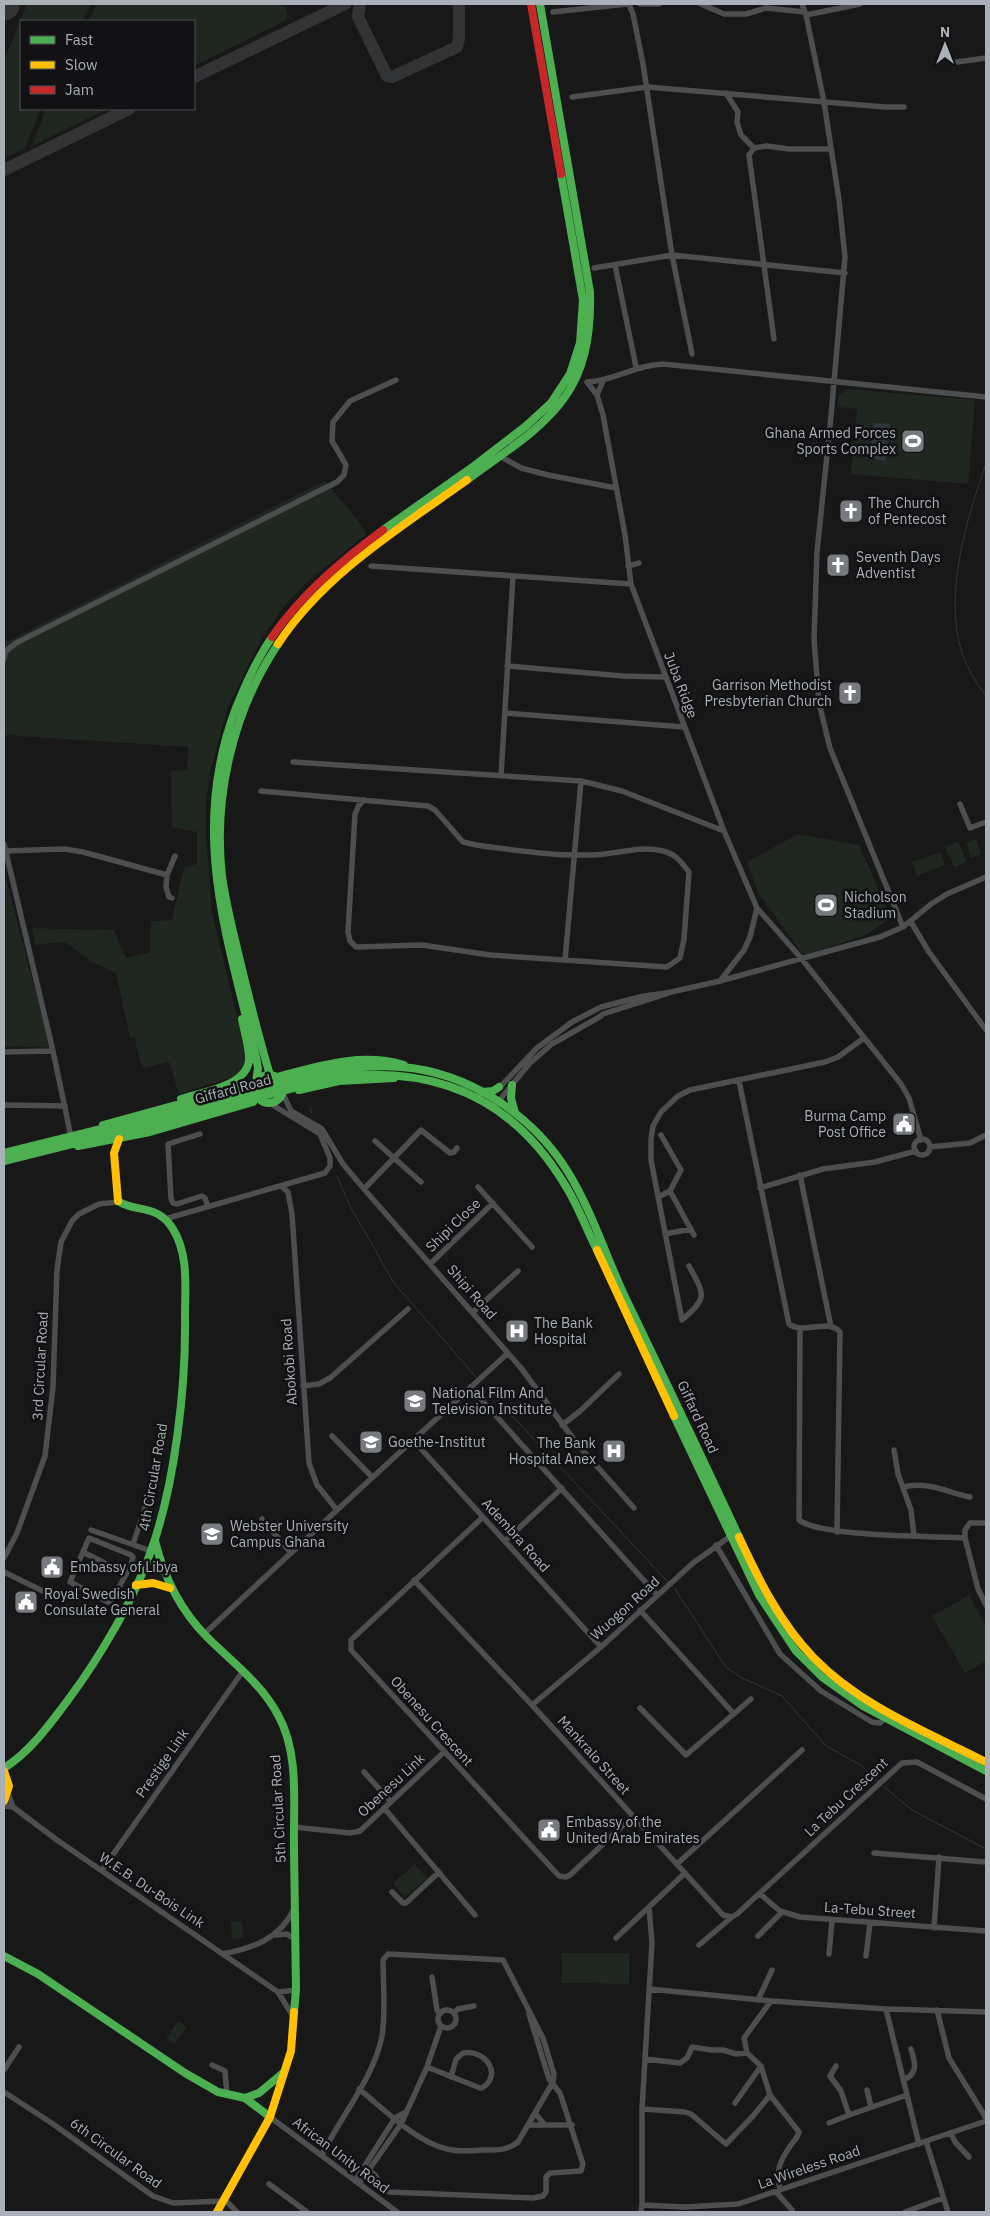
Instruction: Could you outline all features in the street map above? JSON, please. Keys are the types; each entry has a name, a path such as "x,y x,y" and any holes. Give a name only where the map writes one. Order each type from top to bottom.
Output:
{"main road":[{"path":"531,4 583,300 582,338 578,353 564,385 542,413 489,455 410,511 332,570 310,590 292,610 268,643 252,673 225,740 216,785 213,834 217,892 257,1064 255,1092 260,1100 271,1104 283,1094 283,1085 274,1076 226,899 221,860 221,812 224,780 243,714 261,673 282,637 310,603 378,544 537,429 554,413 564,400 584,365 591,324 590,292 540,4"},
{"path":"174,1112 196,1093 229,1084 246,1073 249,1060 243,1021 244,1005"},
{"name":"Giffard Road","path":"274,1076 342,1061 389,1060 412,1072 492,1102 515,1113 539,1134 558,1157 574,1182 759,1595 796,1651 839,1690 885,1718 986,1771"},
{"name":"Giffard Road","path":"4,1154 331,1074 378,1066 412,1072"},
{"name":"Giffard Road","path":"283,1094 339,1081 412,1072 433,1072 482,1092 511,1118 552,1161 568,1187 733,1534 782,1618 812,1656 827,1671 868,1700 986,1762"},
{"path":"256,1083 262,1077 274,1076"},
{"name":"Giffard Road","path":"4,1161 62,1146 174,1112 256,1083"},
{"path":"512,1085 511,1098 515,1113"},
{"path":"482,1092 493,1091 500,1087"},
{"name":"Giffard Road","path":"62,1146 119,1139 260,1100"},
{"path":"119,1139 114,1153 118,1202 148,1210 165,1218"},
{"path":"103,1142 114,1153"},
{"name":"4th Circular Road","path":"4,1770 20,1756 60,1710 87,1674 136,1585 155,1541 175,1443 182,1383 185,1326 183,1264 179,1245 165,1218"},
{"name":"5th Circular Road","path":"155,1541 160,1565 170,1588 204,1634 242,1671 273,1706 282,1724 293,1773 296,1905 296,1990 293,2040 287,2067 270,2117 225,2201 217,2212"},
{"path":"136,1585 153,1582 170,1588"},
{"name":"4th Circular Road","path":"9,1781 20,1756"},
{"path":"4,1770 9,1781 6,1797"},
{"path":"4,1956 38,1974 185,2074 227,2095 245,2098 270,2117"},
{"path":"245,2098 259,2093 276,2081 287,2067"}],"street":[{"path":"554,12 628,4 633,14 672,255 692,354"},
{"path":"640,4 659,4"},
{"path":"701,4 724,14 746,14 766,8 806,14 860,4"},
{"path":"802,4 806,14 824,102 843,236 845,274 820,520 815,589 814,646 819,703 830,748 903,927"},
{"path":"957,62 986,58"},
{"path":"572,97 646,87 904,107"},
{"path":"726,93 738,112 737,122 741,135 754,148"},
{"path":"774,339 749,162 751,151 754,148 767,146 789,150 830,149"},
{"path":"594,268 672,255 845,274"},
{"path":"615,265 636,367"},
{"path":"597,395 603,381 636,367 651,364 674,364 834,383 986,397"},
{"path":"4,659 5,652 16,643 336,482 344,474 346,464 332,441 334,422 350,401 396,380"},
{"name":"Juba Ridge","path":"603,381 587,382 597,395 603,415 631,584 724,831 757,908 801,958 909,1098 921,1140"},
{"path":"500,456 521,468 539,473 616,488"},
{"path":"628,566 639,563"},
{"path":"371,566 631,584"},
{"path":"501,776 513,576"},
{"path":"507,666 622,676 665,677"},
{"path":"504,713 684,727"},
{"path":"293,762 581,781 622,791 724,831"},
{"path":"565,960 581,781"},
{"path":"261,791 364,800 428,806 435,810 463,842 470,844 573,854 617,854 639,849 661,850 676,856 689,872 684,940 680,958 667,967 490,955 422,945 359,947 354,945 350,941 348,932 355,814 364,800"},
{"path":"960,804 970,828 986,822"},
{"path":"76,1136 64,1106 53,1051 4,847 64,849 83,852 167,875"},
{"path":"172,898 169,897 166,891 167,875 174,856"},
{"path":"492,1102 500,1087 537,1048 572,1022 600,1008 644,996 667,993 720,981 880,937 911,922 931,904 947,894 986,877"},
{"path":"720,981 744,950 754,927 757,908"},
{"path":"911,922 929,952 986,1030"},
{"path":"492,1102 512,1085 530,1063 552,1044 602,1015 667,993"},
{"path":"689,1266 702,1295 701,1302 682,1320 651,1160 653,1126 661,1112 676,1097 690,1090 824,1062 838,1057 864,1038"},
{"path":"4,1052 53,1051"},
{"path":"739,1081 789,1324 800,1328 831,1327 837,1328 840,1332 837,1532"},
{"name":"Shipi Road","path":"283,1094 291,1111 322,1129 343,1164 508,1353 540,1392 562,1425 634,1508"},
{"path":"165,1218 278,1186 321,1176 328,1170 330,1158 318,1133 271,1104"},
{"path":"4,1105 64,1106"},
{"path":"364,1189 421,1130 450,1153 454,1152 457,1148"},
{"path":"200,1134 168,1144 171,1199 173,1203 177,1204 202,1196 205,1198 208,1207"},
{"path":"658,1197 670,1191 681,1170 661,1135"},
{"path":"930,1147 970,1143 986,1135"},
{"path":"921,1140 927,1141 930,1147 924,1155 919,1154 916,1151 915,1144 921,1140"},
{"path":"375,1141 421,1182"},
{"path":"760,1188 800,1175 852,1164 875,1162 916,1151"},
{"path":"800,1175 831,1327"},
{"name":"Abokobi Road","path":"278,1186 288,1192 290,1204 305,1420 312,1475 316,1485 336,1510"},
{"name":"Shipi Close","path":"478,1187 532,1247"},
{"path":"264,1190 283,1192 290,1204"},
{"path":"665,1234 692,1232 670,1191"},
{"name":"3rd Circular Road","path":"4,1558 17,1532 45,1456 53,1387 57,1270 61,1242 72,1222 79,1214 99,1204 118,1202"},
{"name":"Shipi Close","path":"430,1264 492,1203"},
{"path":"473,1312 518,1271"},
{"path":"303,1386 320,1384 330,1378 408,1309"},
{"path":"800,1328 799,1520 812,1527 837,1532 965,1538"},
{"path":"204,1634 508,1353"},
{"path":"562,1425 579,1412 619,1374"},
{"path":"470,1387 657,1595"},
{"path":"332,1436 372,1477"},
{"name":"Adembra Road","path":"412,1440 601,1647"},
{"path":"894,1450 898,1474 911,1510 914,1535"},
{"path":"902,1487 918,1485 940,1488 970,1498"},
{"path":"505,1541 562,1488"},
{"path":"133,1544 147,1502"},
{"name":"Obenesu Crescent","path":"483,1518 351,1640 350,1647 559,1876 570,1875 632,1817"},
{"path":"262,1519 291,1553"},
{"path":"986,1523 970,1523 966,1530 965,1538 978,1589 986,1605"},
{"path":"91,1530 151,1550"},
{"name":"Wuogon Road","path":"532,1705 601,1647 657,1595 733,1534"},
{"path":"91,1538 131,1554 133,1557 131,1565 112,1600 108,1602 71,1584 70,1580 83,1552 88,1539 91,1538"},
{"path":"716,1546 780,1654 821,1691 872,1722 880,1723 885,1718"},
{"path":"83,1552 126,1574"},
{"path":"131,1565 142,1570"},
{"path":"4,1572 55,1597"},
{"name":"Mankralo Street","path":"414,1580 532,1705 723,1915 732,1917"},
{"path":"640,1610 734,1714"},
{"name":"Prestige Link","path":"102,1870 242,1671"},
{"path":"640,1708 686,1755 751,1699"},
{"path":"677,1864 802,1750"},
{"name":"Obenesu Link","path":"294,1827 355,1833 444,1752"},
{"name":"La Tebu Crescent","path":"760,1894 902,1763 916,1762 986,1799"},
{"path":"364,1772 391,1802"},
{"path":"6,1797 13,1807"},
{"name":"W.E.B. Du-Bois Link","path":"4,1806 13,1807 278,1992 295,2019"},
{"path":"384,1808 475,1914"},
{"path":"874,1853 986,1862"},
{"path":"934,1928 940,1857"},
{"path":"392,1892 403,1903 406,1903 439,1872"},
{"path":"616,1938 685,1873"},
{"path":"699,1945 760,1894"},
{"name":"La-Tebu Street","path":"760,1894 782,1912 793,1916 832,1921 986,1931"},
{"path":"223,1954 250,1948 274,1935 286,1923 296,1905"},
{"path":"641,2212 642,2109 652,1943 649,1907"},
{"path":"758,1936 782,1912"},
{"path":"829,1954 832,1921"},
{"path":"866,1956 870,1923"},
{"path":"274,1935 287,1934 296,1940"},
{"path":"322,2155 359,2089 382,2036 384,2009 382,1960 386,1954 503,1960 528,2010 549,2079 560,2093 572,2125 584,2168 578,2172 550,2173 546,2177 546,2192 538,2198 473,2197 389,2192 384,2189 379,2180 367,2169"},
{"path":"758,2000 772,1970"},
{"path":"432,1977 437,2010 440,2014"},
{"path":"649,1988 771,2001 886,2009 986,2012"},
{"path":"278,1992 296,1990"},
{"path":"771,2001 744,2036 747,2053 761,2066 770,2095 798,2132 798,2137 788,2151 777,2173 778,2191 792,2210"},
{"path":"454,2013 458,2008 474,2006"},
{"path":"886,2009 919,2144"},
{"path":"447,2010 454,2013 456,2020 452,2027 446,2028 441,2026 438,2020 440,2014 447,2010"},
{"path":"937,2010 949,2058 986,2119"},
{"path":"357,2183 401,2124 427,2067 441,2026"},
{"path":"4,2070 19,2046"},
{"path":"645,2059 680,2063 687,2058 692,2047 723,2050 736,2054 747,2053"},
{"path":"903,2080 912,2074 916,2066 911,2049"},
{"path":"427,2067 451,2077 482,2088 490,2077 490,2065 482,2055 470,2052 463,2053 456,2059 451,2077"},
{"path":"212,2065 225,2071 227,2095"},
{"path":"734,2102 761,2066"},
{"path":"836,2066 830,2076 841,2091 849,2115"},
{"path":"359,2089 401,2124 435,2145 458,2151 506,2149 518,2142 552,2082"},
{"path":"867,2090 871,2108"},
{"name":"6th Circular Road","path":"4,2092 53,2124 153,2196 173,2202 225,2201"},
{"path":"642,2109 691,2114 726,2144 770,2095"},
{"path":"829,2123 907,2095"},
{"path":"367,2169 395,2118 406,2112"},
{"path":"535,2113 544,2124"},
{"name":"African Unity Road","path":"270,2117 397,2212"},
{"name":"La Wireless Road","path":"642,2204 685,2210 738,2204 919,2144 986,2119"},
{"path":"528,2125 572,2125"},
{"path":"952,2132 955,2142 969,2157"},
{"path":"926,2141 948,2212"},
{"path":"269,2184 307,2212"},
{"path":"905,2212 943,2198"},
{"path":"225,2201 237,2212"},
{"path":"738,2204 740,2212"}],"shaded area":[{"path":"27,4 91,4 83,20 21,20"},
{"path":"97,4 282,4 287,10 285,21 195,66 195,20 89,20"},
{"path":"20,21 20,110 41,110 25,148 4,158 4,61"},
{"path":"46,110 105,110 32,146"},
{"name":"Ghana Armed Forces Sports Complex","path":"847,389 975,400 968,484 851,474 857,409 838,407 839,395"},
{"path":"874,423 890,424 885,461 869,458"},
{"path":"325,481 361,524 366,534 305,584 286,604 261,639 228,707 211,768 206,802 206,834 212,912 247,1059 244,1071 239,1075 179,1094 169,1062 142,1068 134,1037 130,1037 116,973 96,964 64,942 35,945 32,928 114,930 126,958 150,952 151,921 172,920 184,867 197,864 197,832 172,827 171,771 187,770 188,747 4,735 4,643"},
{"name":"Nicholson Stadium","path":"798,834 859,845 891,918 864,936 808,954 802,953 758,893 747,862"},
{"path":"976,839 981,854 971,858 966,842"},
{"path":"958,841 967,862 954,867 945,847"},
{"path":"940,852 945,865 917,876 912,862"},
{"path":"4,871 50,1048 4,1046"},
{"path":"969,1595 986,1626 986,1661 965,1673 932,1616"},
{"path":"415,1864 427,1878 405,1897 393,1883"},
{"path":"242,1921 243,1938 232,1939 231,1922"},
{"path":"562,1953 629,1953 629,1984 562,1983"},
{"path":"178,2021 187,2027 175,2044 166,2038"}],"waterway":[{"path":"986,463 965,532 956,582 955,606 957,630 964,659 986,696"},
{"path":"310,1107 312,1114"},
{"path":"337,1176 350,1206 394,1283 476,1377"},
{"path":"486,1388 668,1582"},
{"path":"675,1589 726,1667 740,1677 782,1696 826,1746 859,1764 878,1781"},
{"path":"884,1787 912,1810 986,1849"}],"taxiway":[{"path":"195,77 345,4"},
{"path":"360,4 358,17 387,76 392,77 457,47 459,39 459,4"},
{"path":"4,170 127,110"}],"traffic: fast":[{"path":"467,480 520,442 559,405 573,384 583,359 589,329 590,292 540,4"},
{"path":"383,530 474,466 526,426 551,403 570,374 580,343 583,300 561,174"},
{"path":"103,1125 256,1083 258,1068 256,1057 234,969 217,883 214,841 215,797 222,753 236,708 252,671 272,637"},
{"path":"270,1075 251,1007 228,909 222,876 220,846 224,786 238,726 262,670 278,644"},
{"path":"181,1099 211,1091 231,1083 246,1070 249,1056 242,1019"},
{"path":"277,1077 324,1065 356,1060 388,1061 404,1065"},
{"path":"330,1070 392,1066 426,1071 450,1078 474,1087 496,1100 537,1132 554,1151 577,1187 592,1218 626,1299 739,1537"},
{"path":"174,1111 330,1070"},
{"path":"269,1075 279,1079 283,1089 279,1099 269,1103 259,1099 255,1089 259,1079 269,1075"},
{"path":"331,1078 368,1075 403,1076 435,1082 466,1093 494,1108 520,1129 544,1154 570,1193 597,1250"},
{"path":"176,1118 331,1078"},
{"path":"299,1090 339,1081 394,1078"},
{"path":"512,1085 511,1098 515,1113"},
{"path":"482,1092 493,1091 499,1087"},
{"path":"78,1146 150,1132 253,1102"},
{"path":"4,1153 174,1111"},
{"path":"4,1161 176,1118"},
{"path":"4,1768 31,1746 47,1728 80,1683 116,1627 136,1587 152,1548 173,1465 184,1373 185,1272 182,1250 173,1229 160,1215 125,1205 118,1201"},
{"path":"674,1416 759,1595 796,1651 822,1677 863,1706 986,1771"},
{"path":"155,1541 168,1580 181,1604 197,1627 246,1673 271,1703 285,1730 290,1746 294,1780 296,1990 294,2012"},
{"path":"4,1956 38,1974 185,2073 218,2092 245,2098 270,2117"},
{"path":"245,2098 259,2093 283,2073"}],"traffic: slow":[{"path":"278,644 297,619 340,574 390,535 467,480"},
{"path":"118,1201 114,1153 119,1139"},
{"path":"597,1250 674,1416"},
{"path":"739,1537 780,1615 813,1657 852,1690 873,1704 918,1729 986,1762"},
{"path":"136,1585 153,1583 170,1588"},
{"path":"4,1771 9,1786 4,1801"},
{"path":"217,2212 270,2117 291,2051 294,2012"}],"traffic: jam":[{"path":"531,4 561,174"},
{"path":"272,637 309,592 352,554 383,530"}],"place":[{"name":"Ghana Armed Forces Sports Complex","path":"913,441"},
{"name":"The Church of Pentecost","path":"851,511"},
{"name":"Seventh Days Adventist","path":"838,565"},
{"name":"Garrison Methodist Presbyterian Church","path":"850,693"},
{"name":"Nicholson Stadium","path":"826,905"},
{"name":"Burma Camp Post Office","path":"904,1124"},
{"name":"The Bank Hospital","path":"517,1331"},
{"name":"National Film And Television Institute","path":"415,1401"},
{"name":"Goethe-Institut","path":"371,1442"},
{"name":"The Bank Hospital Anex","path":"614,1451"},
{"name":"Webster University Campus Ghana","path":"212,1534"},
{"name":"Embassy of Libya","path":"52,1567"},
{"name":"Royal Swedish Consulate General","path":"26,1602"},
{"name":"Embassy of the United Arab Emirates","path":"549,1830"}]}
